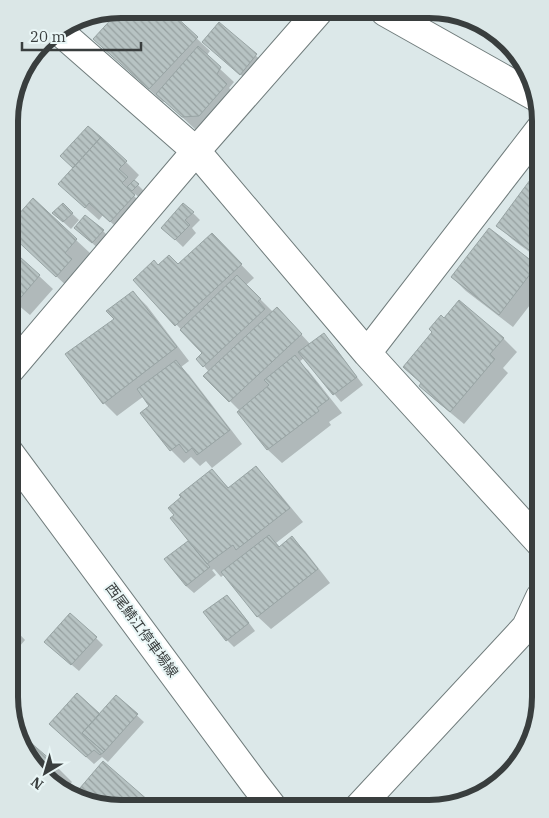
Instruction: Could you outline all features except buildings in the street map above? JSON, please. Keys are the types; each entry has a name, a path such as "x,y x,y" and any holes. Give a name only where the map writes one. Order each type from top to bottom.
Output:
{"street":[{"path":"18,360 196,151 313,18"},
{"path":"396,18 527,92"},
{"path":"63,35 196,151 367,353 531,533"},
{"path":"367,353 532,139"},
{"name":"西尾鯖江停車場線","path":"18,464 267,800"},
{"path":"366,800 531,635"}]}
